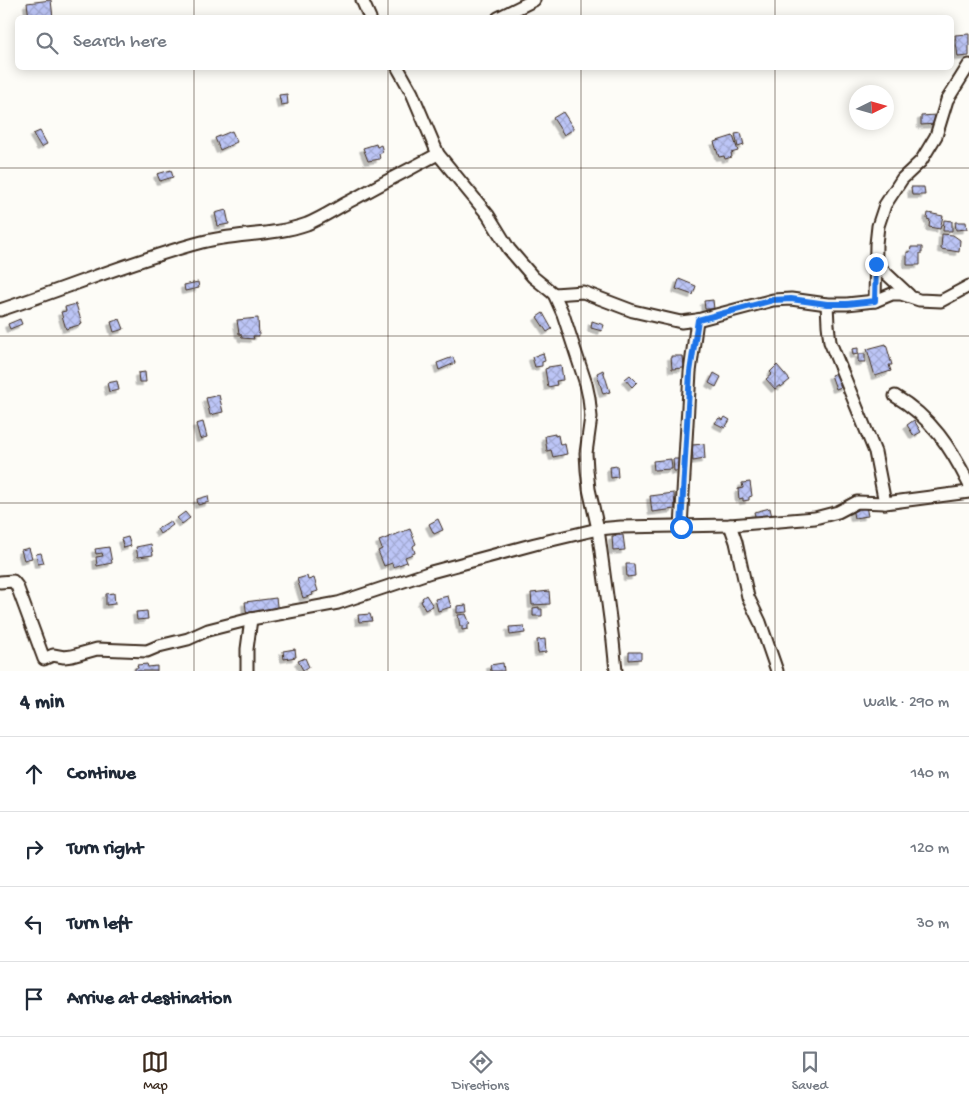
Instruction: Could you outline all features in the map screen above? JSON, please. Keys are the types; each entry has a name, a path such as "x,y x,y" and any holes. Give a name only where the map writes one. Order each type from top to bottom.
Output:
{"street":[{"path":"362,0 369,15"},
{"path":"504,15 534,0"},
{"path":"875,301 878,226 885,205 902,179 921,161 936,136 947,100 969,65"},
{"path":"399,70 412,92 438,154 488,215 509,249 533,277 554,294 563,314 589,398 591,417 586,452 589,489 598,529 616,671"},
{"path":"0,310 44,296 129,264 204,242 281,231 304,225 322,218 394,176 438,154"},
{"path":"876,264 909,296"},
{"path":"554,294 583,292 633,311 674,321 698,320 773,300 791,299 827,304 847,304 875,301 892,294 909,296 919,300 941,301 969,286"},
{"path":"827,304 830,342 875,452 885,504"},
{"path":"681,527 690,372 698,320"},
{"path":"895,396 912,406 931,424 948,447 969,484"},
{"path":"0,582 13,581 18,586 44,660 53,655 72,656 97,649 146,651 188,639 208,630 250,619 338,603 431,572 598,529 730,525 815,518 838,512 857,502 885,504 969,492"},
{"path":"578,533 587,523 593,512"},
{"path":"730,525 736,542 748,597 760,622 777,671"},
{"path":"247,671 250,619"}],"building":[{"path":"51,0 53,15 29,15 27,3"},
{"path":"969,34 969,56 958,57 955,35"},
{"path":"287,94 288,104 281,105 279,95"},
{"path":"563,112 574,129 564,135 553,118"},
{"path":"936,115 936,124 921,125 921,116"},
{"path":"40,131 47,144 41,147 33,134"},
{"path":"232,131 237,142 220,150 215,138"},
{"path":"741,133 744,145 738,147 735,134"},
{"path":"733,136 738,151 731,153 732,157 725,159 724,156 719,157 714,142"},
{"path":"376,144 377,147 381,145 383,152 379,154 380,159 368,161 363,148"},
{"path":"171,170 173,177 160,181 157,174"},
{"path":"911,187 924,187 925,195 912,195"},
{"path":"226,210 229,224 218,226 215,213"},
{"path":"928,213 943,216 940,229 929,227"},
{"path":"944,220 952,221 952,231 943,231"},
{"path":"955,222 966,222 967,229 956,230"},
{"path":"942,234 953,235 960,240 959,252 941,249"},
{"path":"911,247 922,247 920,265 907,265 907,252 910,252"},
{"path":"679,279 696,286 693,295 676,289"},
{"path":"198,282 199,288 185,291 184,285"},
{"path":"713,300 714,309 705,309 704,301"},
{"path":"76,304 82,324 66,329 61,312 66,311 65,307"},
{"path":"543,313 552,329 547,332 537,317"},
{"path":"258,318 259,336 253,336 254,339 242,338 241,334 239,334 237,320"},
{"path":"20,319 22,324 10,329 8,324"},
{"path":"120,319 124,329 114,332 111,322"},
{"path":"592,321 604,325 602,331 591,328"},
{"path":"886,344 892,365 889,365 891,371 875,376 867,349"},
{"path":"858,348 858,354 853,355 852,349"},
{"path":"543,353 545,361 542,362 542,366 535,367 532,357"},
{"path":"858,354 865,354 865,362 858,362"},
{"path":"671,356 683,356 684,368 672,369"},
{"path":"453,357 455,363 439,370 437,363"},
{"path":"561,365 563,380 556,381 557,385 548,387 545,369"},
{"path":"777,365 790,380 775,389 766,379 772,374 770,372"},
{"path":"603,370 610,392 603,394 597,373"},
{"path":"145,372 146,382 139,382 138,373"},
{"path":"839,372 844,386 836,389 831,375"},
{"path":"714,373 721,377 716,387 709,383"},
{"path":"630,375 637,382 632,387 625,379"},
{"path":"117,381 119,390 109,392 107,383"},
{"path":"219,395 223,412 210,415 206,398"},
{"path":"725,417 730,420 725,428 715,423 719,418 723,420"},
{"path":"914,420 921,432 914,436 907,425"},
{"path":"203,422 207,437 200,439 196,424"},
{"path":"555,434 555,436 558,435 560,445 565,444 567,454 553,457 551,450 547,451 545,436"},
{"path":"704,444 705,459 693,461 692,445"},
{"path":"671,459 672,469 654,470 653,461"},
{"path":"673,459 679,459 680,471 674,471"},
{"path":"617,466 618,477 611,478 610,467"},
{"path":"750,482 752,496 749,497 749,500 743,501 743,498 739,499 738,489 743,488 742,483"},
{"path":"674,493 675,509 652,512 650,496"},
{"path":"208,496 209,502 198,505 197,499"},
{"path":"866,506 868,516 854,518 852,508"},
{"path":"770,508 772,517 756,520 754,512"},
{"path":"185,512 190,518 182,524 177,518"},
{"path":"438,519 443,530 434,534 429,524"},
{"path":"170,521 173,525 160,534 157,529"},
{"path":"410,529 416,544 413,546 415,553 405,557 407,562 393,567 392,563 384,566 378,551 382,549 379,541"},
{"path":"623,535 625,550 613,551 612,536"},
{"path":"128,537 131,546 124,548 121,539"},
{"path":"151,544 153,555 138,557 136,547"},
{"path":"109,547 112,563 97,566 96,557 103,556 102,553 96,554 95,549"},
{"path":"29,548 32,558 24,560 21,550"},
{"path":"41,553 44,563 38,564 36,554"},
{"path":"626,564 634,564 635,576 627,577"},
{"path":"307,576 308,580 314,578 318,591 312,593 313,595 303,598 297,579"},
{"path":"549,591 550,604 532,605 531,593"},
{"path":"114,593 115,604 106,605 106,594"},
{"path":"426,595 433,606 425,610 421,601"},
{"path":"448,596 451,607 438,611 435,599"},
{"path":"276,598 278,613 247,617 245,602"},
{"path":"466,605 467,612 457,613 457,606"},
{"path":"539,607 539,609 542,609 542,616 533,616 533,608"},
{"path":"147,611 148,619 137,620 136,612"},
{"path":"370,614 372,621 359,622 358,615"},
{"path":"466,614 470,624 468,624 468,629 462,630 458,615"},
{"path":"524,626 525,633 510,635 509,627"},
{"path":"545,639 546,652 538,653 537,640"},
{"path":"295,649 296,657 284,659 283,651"},
{"path":"629,652 641,652 641,659 629,660"},
{"path":"305,658 309,667 303,670 298,661"},
{"path":"503,663 504,671 491,671 490,665"},
{"path":"147,664 148,667 157,666 157,671 135,671 135,668 138,668 137,665"}],"route":[{"path":"681,527 681,501 687,437 690,372 692,348 698,320 773,300 791,299 827,304 875,301 876,264"}]}
